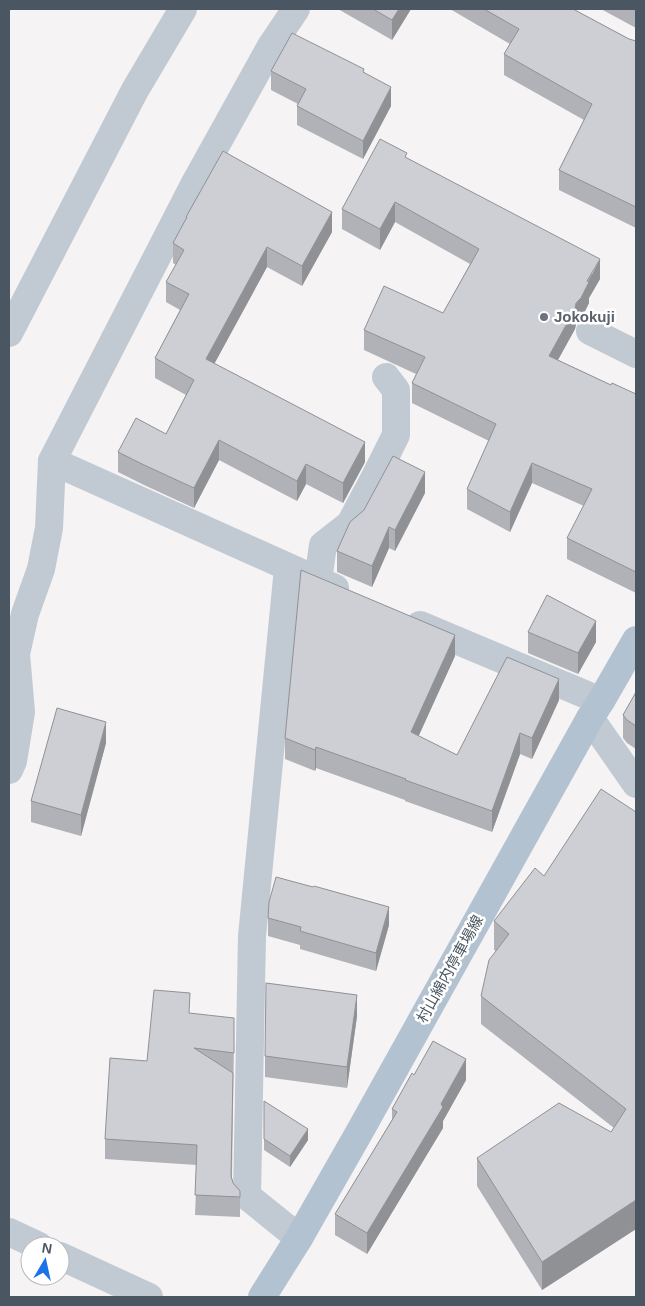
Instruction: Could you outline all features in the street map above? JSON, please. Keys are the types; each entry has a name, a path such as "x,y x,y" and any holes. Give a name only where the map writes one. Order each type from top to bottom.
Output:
{"main road":[{"name":"村山綿内停車場線","path":"262,1297 299,1238 360,1131 636,640"}],"street":[{"path":"9,334 135,90 183,9"},
{"path":"9,770 13,761 21,712 16,654 25,614 41,569 49,528 52,460 195,183 271,46 296,9"},
{"path":"590,331 636,354"},
{"path":"318,581 323,545 350,524 396,435 396,390 386,378"},
{"path":"52,460 355,597"},
{"path":"288,568 252,936 247,1196 299,1238"},
{"path":"400,616 595,710 636,784"},
{"path":"70,1261 149,1297"}],"building":[{"path":"373,9 399,9 392,20"},
{"path":"484,9 573,9 636,41 636,207 559,170 592,104 504,54 519,29"},
{"path":"292,33 364,69 363,72 391,87 363,141 297,106 306,89 271,71"},
{"path":"380,139 407,153 405,157 600,259 549,356 611,385 612,383 636,394 636,572 567,538 592,489 532,463 510,512 467,489 496,424 412,383 425,357 364,330 384,286 443,313 479,249 395,202 380,229 342,209"},
{"path":"223,151 332,212 302,266 267,247 206,359 365,442 343,483 306,464 297,481 219,440 194,488 118,452 136,418 166,434 194,380 155,358 189,294 166,282 184,250 173,243"},
{"path":"393,456 425,472 395,530 389,527 372,566 337,551 350,522 364,510"},
{"path":"301,570 455,635 411,732 457,755 507,657 559,679 532,738 520,733 492,811 316,747 315,750 285,738"},
{"path":"547,595 596,621 578,653 528,632"},
{"path":"636,692 636,726 623,715"},
{"path":"57,708 106,722 81,815 31,801"},
{"path":"601,789 636,812 636,1200 542,1262 477,1158 559,1103 611,1132 626,1109 481,996 489,960 509,934 494,921 535,868 544,876"},
{"path":"276,877 389,907 376,953 300,931 301,927 268,918 269,902"},
{"path":"266,983 357,995 347,1067 265,1056"},
{"path":"154,990 190,993 189,1013 234,1018 234,1053 194,1048 233,1073 231,1176 233,1183 240,1191 240,1197 195,1195 197,1145 105,1139 110,1058 147,1061"},
{"path":"433,1041 466,1059 441,1104 443,1107 367,1233 335,1214 397,1112 392,1109"},
{"path":"264,1101 308,1129 290,1156 264,1139"}],"place":[{"name":"Jokokuji","path":"544,317"}]}
